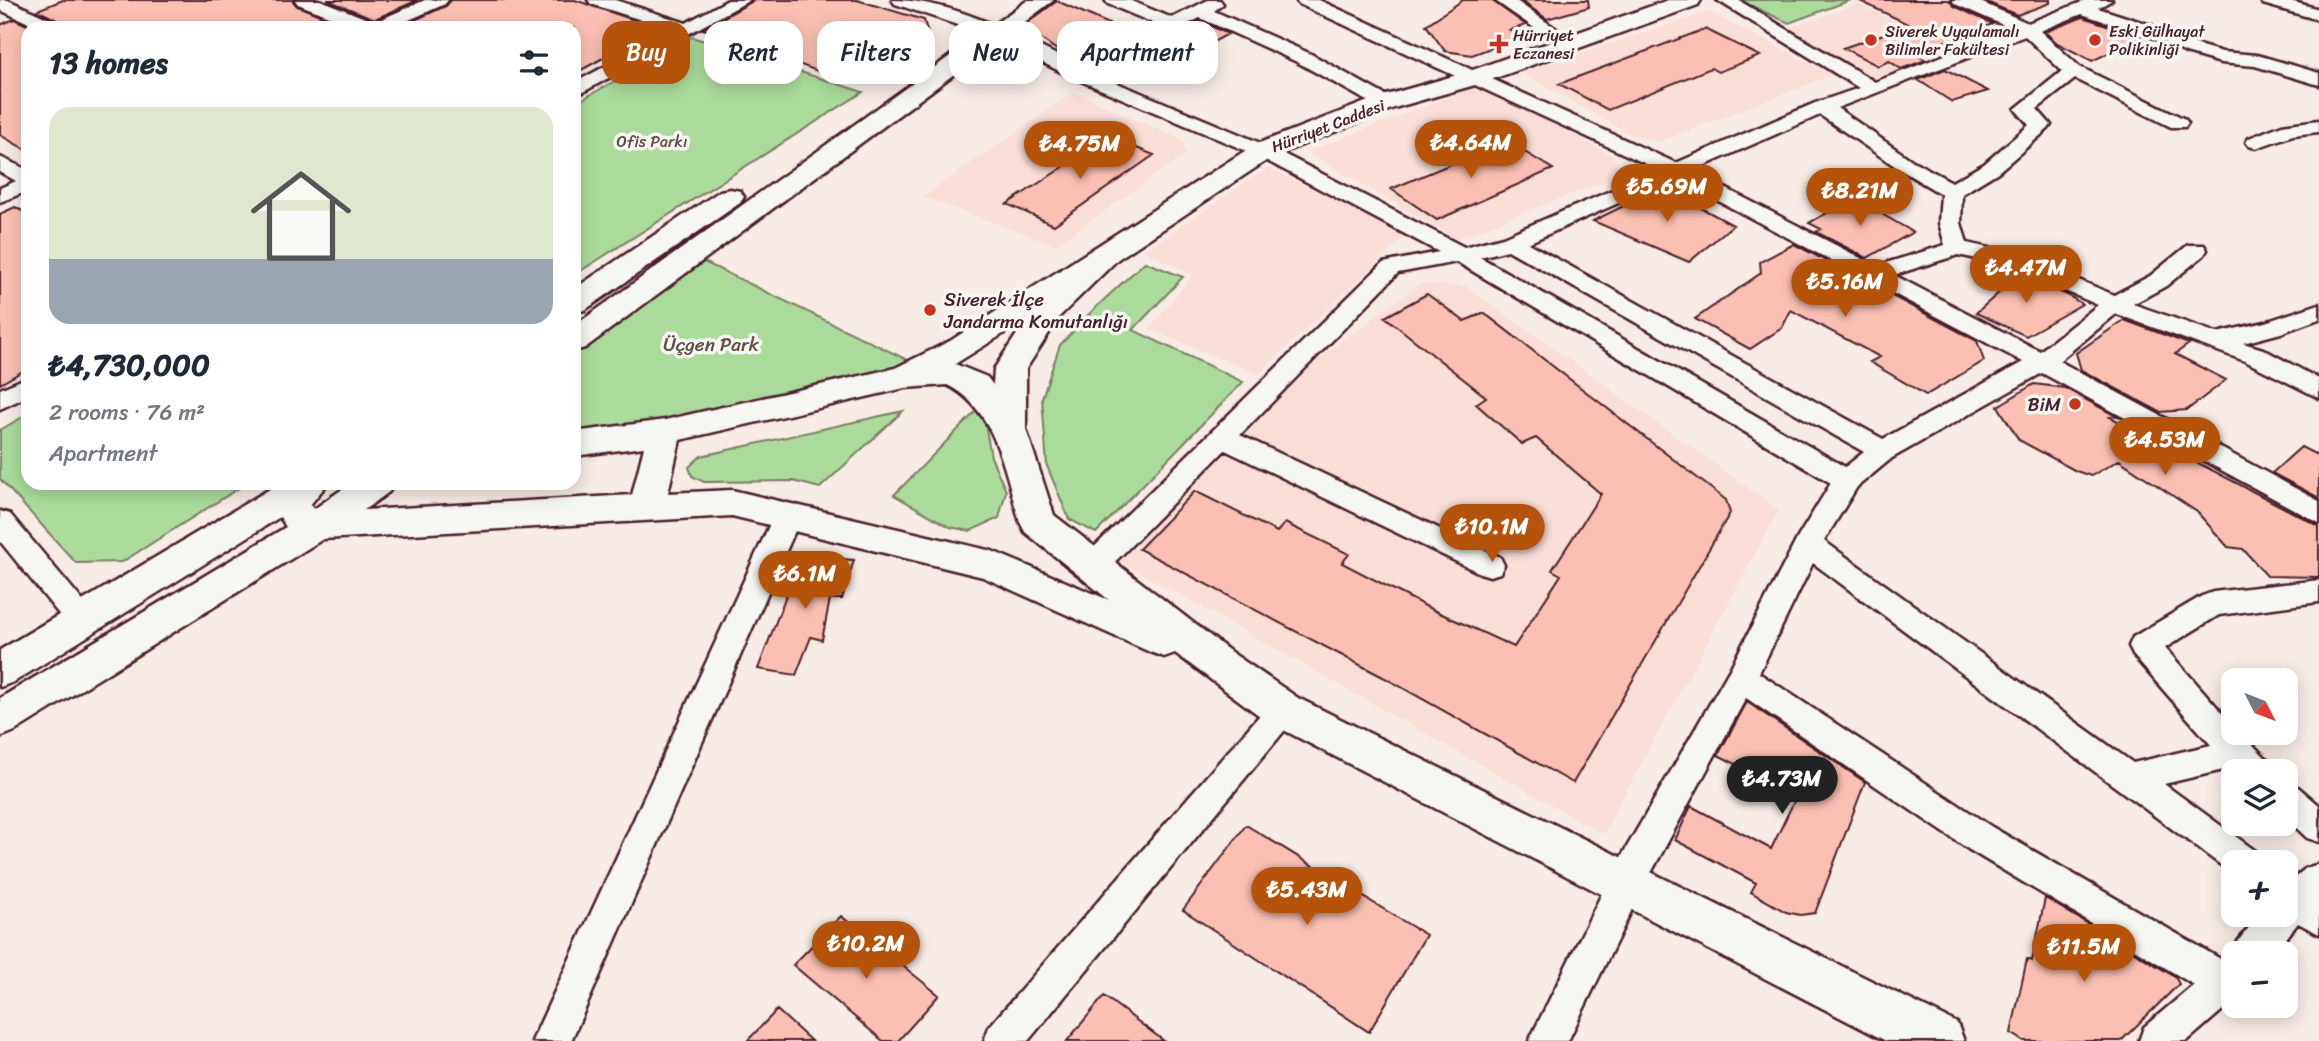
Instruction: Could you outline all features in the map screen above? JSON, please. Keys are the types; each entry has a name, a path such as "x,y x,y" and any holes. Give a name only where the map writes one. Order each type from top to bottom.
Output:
{"main road":[{"path":"990,21 1011,0"},
{"path":"998,21 1043,0"},
{"name":"Hürriyet Caddesi","path":"1106,255 1264,150 1385,103 1473,78 1690,0"},
{"path":"581,298 949,50"},
{"path":"581,336 949,54"},
{"path":"905,377 961,348 1106,255"},
{"path":"1106,255 1049,310 1010,369 1009,429 1038,522 1092,568 1217,664 1283,710 1939,1041"},
{"path":"581,443 665,432 905,377 952,374 975,385 1009,429"},
{"path":"647,506 665,432"},
{"path":"0,670 297,490"},
{"path":"303,490 292,505 297,516 316,526 732,503 992,565 1217,664"},
{"path":"0,719 316,526 366,490"},
{"path":"992,565 1038,522"}],"street":[{"path":"3,7 28,0"},
{"path":"304,0 357,21"},
{"path":"391,21 439,0"},
{"path":"597,0 663,21"},
{"path":"690,28 741,0"},
{"path":"901,0 962,21"},
{"path":"1114,0 1165,21"},
{"path":"1174,21 1223,0"},
{"path":"1305,0 1677,171 2042,362 2319,513"},
{"path":"1503,0 1569,44"},
{"path":"1726,0 1874,89"},
{"path":"1961,0 2029,30 2073,71 2178,123"},
{"path":"1092,568 1391,268 1461,255 1511,242 1822,107 2103,0"},
{"path":"2269,0 2319,15"},
{"path":"3,7 37,21"},
{"path":"2084,9 2221,58 2257,61 2319,79"},
{"path":"1198,10 1304,58 1385,103"},
{"path":"1952,191 1991,168 2041,125 2025,110 2073,71"},
{"path":"581,87 602,76"},
{"path":"1105,84 1264,150 1461,255 1847,480"},
{"path":"1822,107 1906,165 1952,191"},
{"path":"2256,142 2289,129 2319,127"},
{"path":"0,163 21,176"},
{"path":"0,197 21,185"},
{"path":"1952,191 1950,223 1957,248"},
{"path":"1511,242 1883,451"},
{"path":"1873,274 1957,248 2012,260 2113,305 2254,355 2319,390"},
{"path":"1548,1041 1626,883 1741,678 1808,544 1847,480 1883,451 2042,362 2113,305 2158,281 2196,250"},
{"path":"2214,342 2272,328 2319,311"},
{"path":"0,400 21,389"},
{"path":"1222,437 1490,565"},
{"path":"551,1041 788,515"},
{"path":"0,521 81,620"},
{"path":"1808,544 2227,850"},
{"path":"2244,759 2144,646 2213,604 2319,591"},
{"path":"1741,678 1980,838 2221,975"},
{"path":"1003,1041 1283,710"},
{"path":"2129,778 2221,766"},
{"path":"2298,808 2319,827"},
{"path":"2263,941 2275,927"},
{"path":"2158,1041 2221,988"}],"shaded area":[{"name":"Siverek Uygulamalı Bilimler Fakültesi","path":"1857,4 1962,51 1878,82 1784,30"},
{"path":"1709,12 1833,75 1658,142 1632,135 1521,73"},
{"path":"1482,84 1614,157 1619,175 1456,239 1307,152"},
{"path":"1074,92 1182,140 1186,154 1056,245 922,197"},
{"path":"1268,168 1407,234 1258,374 1149,329 1193,275 1144,251"},
{"path":"1420,284 1466,286 1779,510 1603,834 1120,561 1318,359"}],"green space":[{"path":"1739,0 1851,0 1789,23"},
{"name":"Ofis Parkı","path":"692,37 704,41 704,84 803,84 803,73 817,77 817,84 838,84 863,92 581,271 581,100 609,84 690,84"},
{"name":"Üçgen Park","path":"704,262 914,363 885,379 581,443 581,350"},
{"path":"1145,262 1183,277 1133,330 1243,382 1096,533 1069,519 1047,466 1042,398 1060,345"},
{"path":"982,405 991,457 1006,491 999,518 970,531 950,527 894,495"},
{"path":"903,411 820,488 793,481 704,482 692,476 689,467 701,456"},
{"path":"21,418 21,490 236,490 122,562 76,563 0,479 0,430"}],"building":[{"path":"63,0 292,0 297,6 334,21 59,21 37,10"},
{"path":"327,0 418,0 375,19"},
{"path":"451,0 575,0 637,21 602,21 602,59 581,70 581,21 413,21 446,6"},
{"path":"755,0 857,0 924,21 817,21 817,71 803,66 803,21 717,21"},
{"path":"1463,0 1491,0 1526,25 1510,30 1523,36 1472,55 1445,51 1426,25"},
{"path":"1520,0 1588,0 1589,7 1547,19"},
{"path":"1858,0 1949,0 1954,6 1993,24 1913,53 1926,60 1901,69 1889,61 1878,66 1843,48 1910,25"},
{"path":"1982,0 2050,0 2050,3 2017,15"},
{"path":"1057,1 1102,21 1057,21 1057,50 1043,40 1043,21 1030,21"},
{"name":"Eski Gülhayat Polikinliği","path":"2083,17 2142,37 2092,61 2057,43 2045,32"},
{"path":"14,19 21,22 21,147 0,135 0,25"},
{"path":"1218,29 1228,34 1218,39"},
{"path":"1705,29 1760,56 1718,72 1711,68 1608,110 1559,84"},
{"path":"1945,69 1988,91 1952,102 1918,80"},
{"path":"1109,137 1154,155 1054,225 1007,204"},
{"path":"1506,141 1553,169 1437,220 1391,189"},
{"path":"1666,189 1733,225 1689,262 1593,221 1652,192"},
{"path":"1854,198 1913,232 1867,258 1816,232 1821,229 1809,223"},
{"path":"15,207 21,210 21,372 0,384 0,214"},
{"path":"1794,244 1977,341 1984,361 1926,395 1870,362 1880,357 1791,310 1782,328 1750,349 1695,319 1761,273 1760,262"},
{"path":"2019,274 2082,304 2026,336 1976,313 2002,290 1991,281"},
{"path":"1427,294 1464,321 1484,313 1726,500 1730,513 1573,783 1383,677 1139,549 1195,491 1277,532 1285,523 1349,554 1342,563 1433,610 1514,647 1561,575 1552,570 1601,494 1536,438 1522,444 1476,404 1486,397 1385,317"},
{"path":"2124,320 2189,344 2175,354 2226,380 2187,410 2160,412 2081,370 2076,353"},
{"path":"2034,384 2065,388 2116,416 2110,417 2319,526 2319,577 2267,576 2243,549 2228,547 2197,512 2119,460 2091,476 2076,471 2019,440 1998,406"},
{"path":"2301,447 2319,456 2319,498 2272,473"},
{"path":"801,556 854,560 842,599 830,599 822,640 811,637 796,675 758,669"},
{"path":"1747,702 1865,782 1815,913 1800,915 1786,912 1751,892 1756,883 1675,840 1691,806 1771,849 1797,795 1718,755"},
{"path":"1246,825 1426,935 1369,1032 1183,910"},
{"path":"2045,898 2175,977 2179,984 2121,1041 2024,1041 2011,1033 2027,959 2032,961"},
{"path":"841,916 939,995 898,1041 883,1041 793,965"},
{"path":"1104,996 1164,1041 1067,1041"},
{"path":"777,1010 811,1041 747,1041"}],"place":[{"name":"Siverek Uygulamalı Bilimler Fakültesi","path":"1871,40"},
{"name":"Eski Gülhayat Polikinliği","path":"2095,40"},
{"name":"Hürriyet Eczanesi","path":"1499,44"},
{"name":"Siverek İlçe Jandarma Komutanlığı","path":"930,310"},
{"name":"BiM","path":"2075,404"}]}
